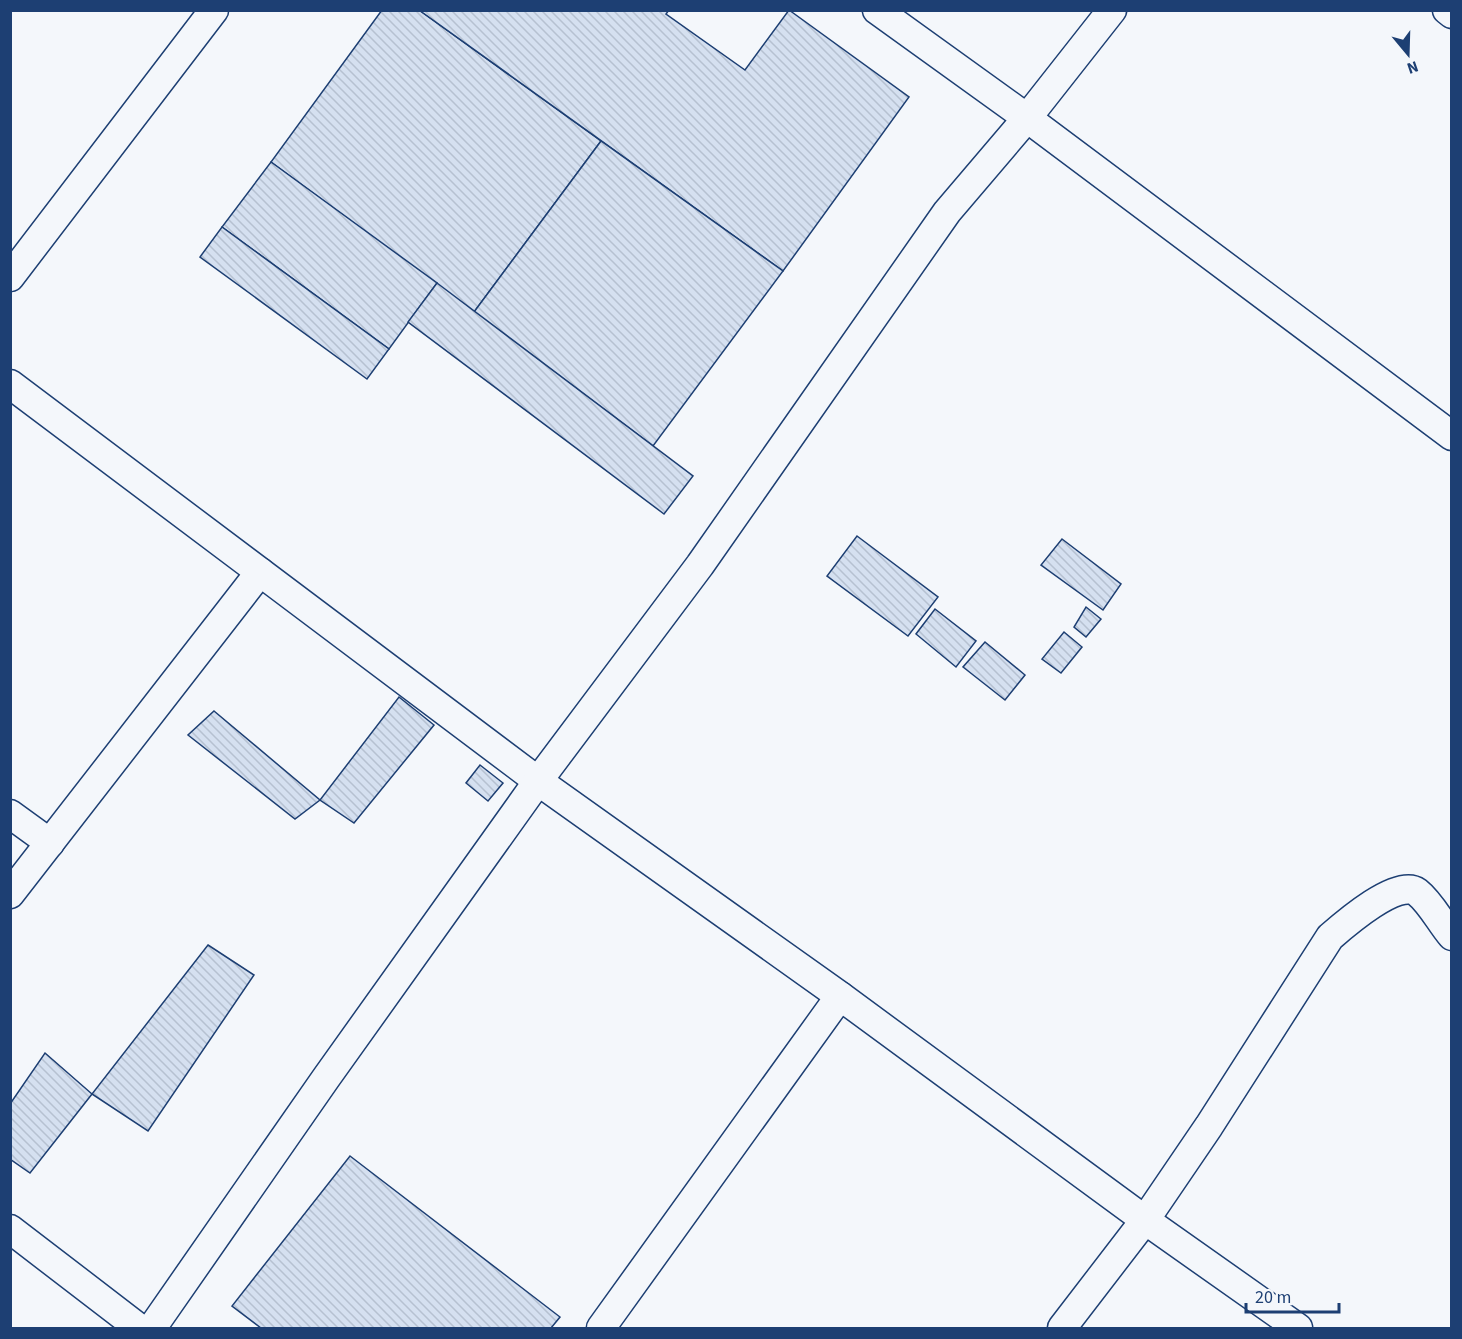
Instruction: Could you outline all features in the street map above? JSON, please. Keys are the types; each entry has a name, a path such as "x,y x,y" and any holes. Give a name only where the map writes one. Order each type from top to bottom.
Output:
{"street":[{"path":"10,277 214,10"},
{"path":"877,10 1027,118 1452,436"},
{"path":"152,1329 538,781 700,566 947,212 1027,118 1112,10"},
{"path":"1447,10 1452,14"},
{"path":"10,384 538,781 840,996 1145,1220 1298,1329"},
{"path":"10,894 260,572"},
{"path":"10,814 50,843"},
{"path":"1062,1329 1145,1220 1209,1126 1330,937 1357,913 1405,888 1414,890 1426,900 1452,936"},
{"path":"601,1329 840,996"},
{"path":"10,1229 139,1329"}],"building":[{"path":"382,10 419,10 601,141 474,312 271,162"},
{"path":"419,10 669,10 666,14 745,70 789,10 909,97 783,271"},
{"path":"601,141 783,271 653,446 474,312"},
{"path":"271,162 437,283 389,349 222,227"},
{"path":"222,227 389,349 367,379 200,257"},
{"path":"437,283 693,476 664,514 408,322"},
{"path":"857,536 938,597 908,636 827,576"},
{"path":"1062,539 1121,584 1103,610 1041,565"},
{"path":"1086,607 1101,619 1086,637 1074,627"},
{"path":"935,609 976,641 956,667 916,634"},
{"path":"1064,632 1082,647 1061,673 1042,659"},
{"path":"985,642 1025,675 1005,700 963,667"},
{"path":"399,697 434,725 354,823 320,800"},
{"path":"214,711 320,800 295,819 188,735"},
{"path":"480,765 503,783 488,801 466,783"},
{"path":"208,945 254,975 148,1131 92,1094"},
{"path":"45,1053 92,1094 30,1173 10,1159 10,1104"},
{"path":"350,1156 560,1317 551,1328 261,1328 232,1306"}]}
